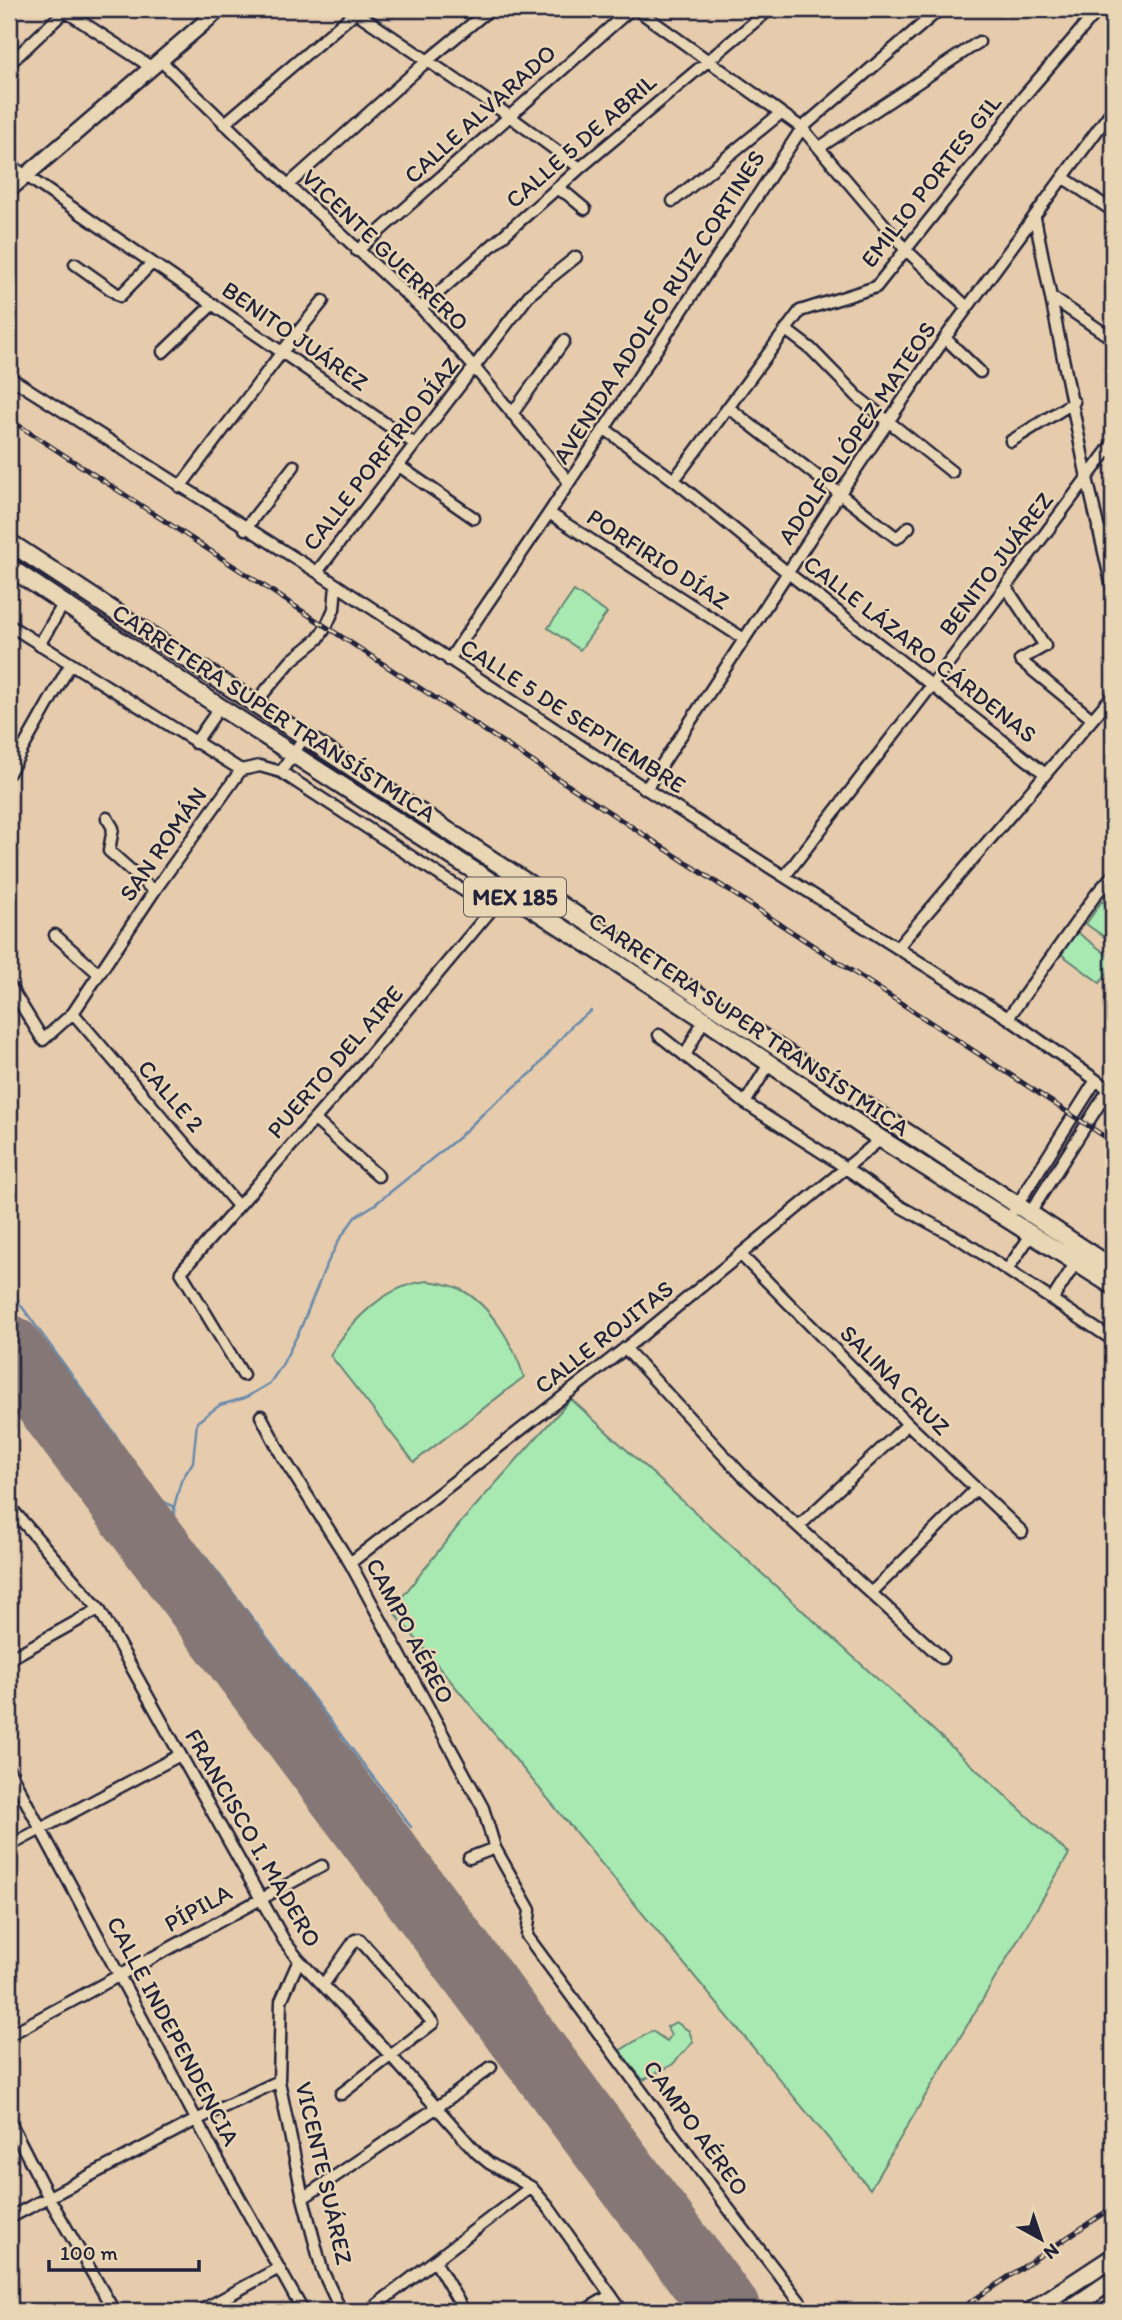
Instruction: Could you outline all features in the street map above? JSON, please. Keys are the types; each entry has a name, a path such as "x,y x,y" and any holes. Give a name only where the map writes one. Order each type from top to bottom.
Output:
{"main road":[{"name":"CARRETERA SUPER TRANSÍSTMICA","path":"9,542 1023,1209"},
{"name":"CARRETERA SUPER TRANSÍSTMICA","path":"9,567 220,707 704,1019 881,1139 1113,1286"},
{"name":"MEX 185","path":"1023,1209 1113,1268"},
{"path":"1031,2311 1113,2257"},
{"path":"1067,2311 1113,2280"}],"street":[{"path":"9,64 65,9"},
{"name":"VICENTE GUERRERO","path":"65,9 155,63 421,308 474,367 569,482"},
{"path":"9,190 220,9"},
{"path":"288,186 427,61 490,9"},
{"name":"CALLE ALVARADO","path":"358,251 631,9"},
{"path":"636,9 802,128 905,249 967,307"},
{"name":"CALLE 5 DE ABRIL","path":"421,308 580,168 771,9"},
{"name":"AVENIDA ADOLFO RUIZ CORTINES","path":"449,660 605,429 802,128 940,9"},
{"name":"EMILIO PORTES GIL","path":"674,480 800,311 876,287 993,141 1018,103 1099,9"},
{"path":"224,124 355,10 580,168"},
{"path":"820,147 979,42"},
{"name":"ADOLFO LÓPEZ MATEOS","path":"646,789 839,494 945,338 1113,109"},
{"path":"673,201 781,113"},
{"name":"BENITO JUÁREZ","path":"9,164 415,444"},
{"path":"1064,178 1113,211"},
{"path":"557,189 585,209"},
{"path":"1035,218 1074,402 1087,478 1113,591"},
{"name":"CALLE PORFIRIO DÍAZ","path":"317,572 530,294 576,257"},
{"path":"75,264 120,296 152,262"},
{"path":"1051,297 1113,339"},
{"path":"180,487 323,300"},
{"path":"163,352 213,304"},
{"path":"786,330 811,349 840,380 888,422 952,472"},
{"path":"945,338 979,372"},
{"path":"512,414 564,341"},
{"name":"CALLE 5 DE SEPTIEMBRE","path":"9,377 317,572 646,789 1007,1018 1111,1091"},
{"path":"1011,441 1074,402"},
{"path":"729,408 897,538 909,527"},
{"name":"CALLE LÁZARO CÁRDENAS","path":"605,429 674,480 1044,774"},
{"name":"BENITO JUÁREZ","path":"785,876 1113,443"},
{"path":"399,466 474,518"},
{"path":"246,529 294,467"},
{"name":"PORFIRIO DÍAZ","path":"549,513 744,639"},
{"path":"1098,529 1113,540"},
{"path":"255,703 292,660 318,639 334,609 336,585"},
{"path":"1006,587 1045,646 1020,660 1091,719"},
{"path":"39,645 64,603"},
{"path":"9,625 195,743 241,769 260,766 281,772 492,909"},
{"path":"9,774 70,665"},
{"path":"897,948 1113,695"},
{"path":"195,743 220,707"},
{"path":"281,772 305,736"},
{"name":"SAN ROMÁN","path":"9,985 43,1040 73,1013 154,891 241,769"},
{"path":"107,818 113,828 109,851 154,891"},
{"path":"1007,1018 1097,893 1113,875"},
{"name":"PUERTO DEL AIRE","path":"243,1375 181,1272 315,1120 492,909 516,876"},
{"path":"55,935 99,975"},
{"name":"CALLE 2","path":"73,1013 238,1206"},
{"path":"685,1056 704,1019"},
{"path":"659,1035 745,1103 901,1208 963,1241 1113,1340"},
{"path":"745,1103 769,1064"},
{"path":"1007,1270 1023,1209 1096,1080"},
{"path":"1020,1228 1023,1209 1111,1091"},
{"path":"315,1120 378,1176"},
{"name":"CALLE ROJITAS","path":"350,1563 625,1348 881,1139"},
{"name":"SALINA CRUZ","path":"741,1255 908,1424 1022,1532"},
{"path":"1052,1300 1076,1262"},
{"path":"625,1348 743,1476 942,1658"},
{"name":"CAMPO AÉREO","path":"261,1416 282,1456 350,1563 483,1808 495,1848 530,1910 527,1936 807,2311"},
{"path":"799,1526 908,1424"},
{"path":"871,1593 975,1490"},
{"name":"FRANCISCO I. MADERO","path":"9,1506 99,1609 260,1898 299,1960 489,2163 530,2187 549,2208 622,2311"},
{"path":"9,1659 99,1609"},
{"path":"9,1846 180,1755"},
{"name":"CALLE INDEPENDENCIA","path":"9,1770 196,2120 303,2311"},
{"path":"469,1858 495,1848"},
{"name":"PÍPILA","path":"9,2035 322,1866"},
{"path":"323,1985 355,1940 362,1941 432,2023 341,2094"},
{"name":"VICENTE SUÁREZ","path":"299,1960 281,2001 279,2081 303,2198 322,2270 341,2311"},
{"path":"303,2198 436,2108 491,2067"},
{"path":"9,2218 196,2120 279,2081"},
{"path":"9,2120 48,2196 114,2311"},
{"path":"371,2309 530,2187"},
{"path":"435,2261 464,2311"},
{"path":"200,2311 279,2268"},
{"path":"584,2311 611,2295"}],"green space":[{"path":"574,591 607,613 580,650 548,628"},
{"path":"1102,901 1113,909 1113,943 1086,924"},
{"path":"1077,932 1113,959 1113,965 1100,983 1061,954"},
{"path":"428,1281 456,1287 482,1305 508,1339 524,1377 414,1462 330,1355 359,1317 371,1306 398,1289"},
{"path":"571,1399 1069,1854 870,2189 392,1610 463,1520"},
{"path":"676,2022 689,2031 693,2042 672,2065 643,2080 619,2051 652,2031 667,2041 671,2035 667,2027"}],"waterway":[{"path":"174,1507 181,1481 193,1462 197,1422 220,1405 245,1398 270,1383 300,1330 339,1240 355,1217 458,1138 533,1072 573,1024 591,1011"},
{"path":"9,1289 117,1437 136,1471 138,1487 174,1507 178,1532 199,1548 411,1827"}],"runway":[{"path":"9,1349 727,2311"}],"railway":[{"path":"9,419 1113,1142"},
{"path":"957,2311 1113,2207"}]}
